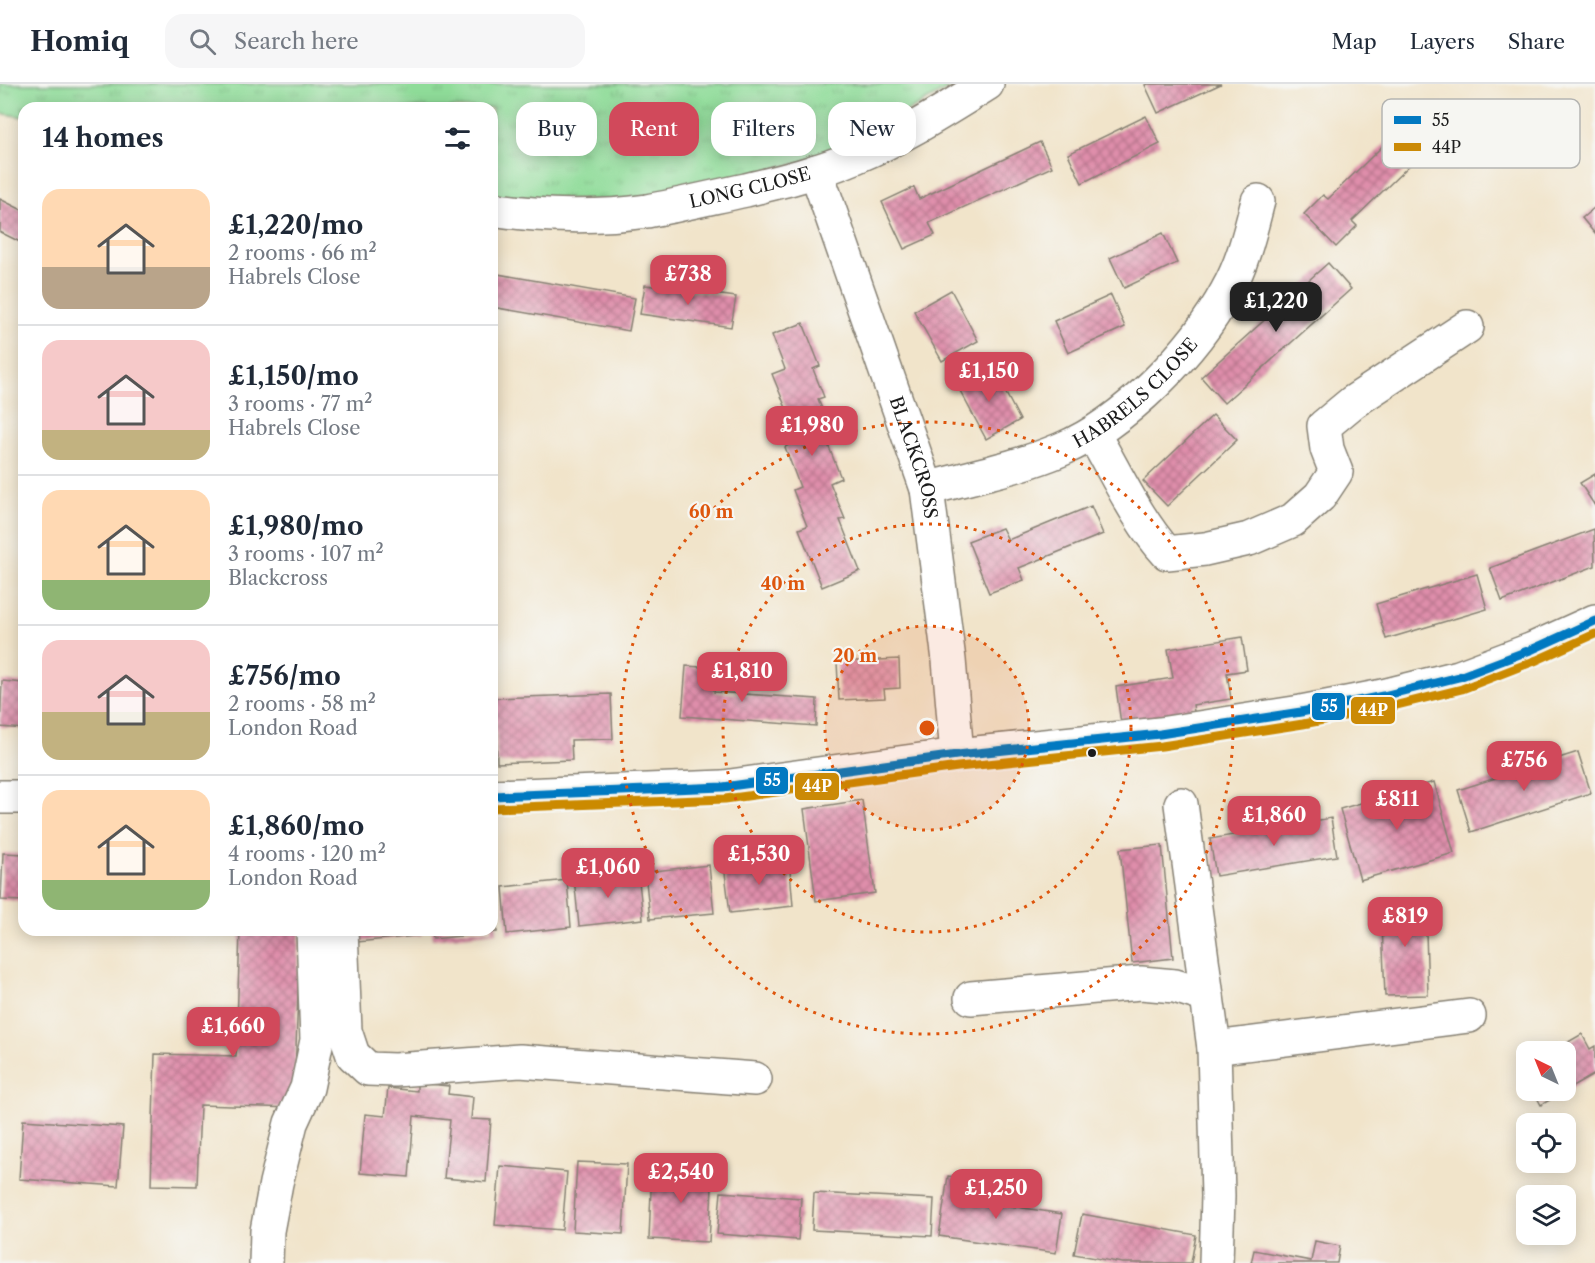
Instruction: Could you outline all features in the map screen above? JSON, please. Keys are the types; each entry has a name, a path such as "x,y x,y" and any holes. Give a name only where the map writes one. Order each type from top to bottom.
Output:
{"street":[{"name":"LONG CLOSE","path":"498,210 538,215 646,211 723,195 816,171 856,157 940,113 987,84"},
{"name":"BLACKCROSS","path":"816,171 927,489 949,660 957,755"},
{"name":"HABRELS CLOSE","path":"927,489 1019,465 1062,449 1093,434 1118,416 1166,371 1190,345 1210,318 1227,291 1246,250 1258,201"},
{"path":"1093,434 1140,516 1167,553 1205,549 1249,539 1293,520 1320,496 1336,472 1328,449 1324,426 1353,402 1467,327"},
{"path":"498,796 723,787 957,755 1160,734 1301,712 1383,696 1459,677 1533,649 1595,621"},
{"path":"0,796 18,797"},
{"path":"1181,804 1214,1048 1218,1196 1216,1263"},
{"path":"266,1263 267,1231 276,1182 291,1123 307,1088 317,1040 313,936"},
{"path":"342,936 345,1031 353,1055 368,1068 395,1070 520,1060 755,1078"},
{"path":"971,998 1141,983 1175,986 1207,996"},
{"path":"1214,1048 1469,1016"}],"green space":[{"path":"0,84 957,84 916,107 916,102 828,102 828,155 824,157 640,200 498,199 498,102 18,102 18,116 0,113"}],"building":[{"path":"1221,84 1158,113 1145,85"},
{"path":"1146,116 1160,144 1082,183 1068,154"},
{"path":"1040,142 1052,167 929,223 935,235 904,249 882,202 914,187 919,199"},
{"path":"1382,147 1382,168 1407,168 1352,221 1357,226 1336,247 1304,214 1323,195 1328,199"},
{"path":"0,199 18,208 18,241 0,232"},
{"path":"1595,207 1595,234 1582,218"},
{"path":"1163,233 1177,263 1124,288 1110,258"},
{"path":"1328,263 1351,289 1224,403 1201,377"},
{"path":"498,274 635,298 629,331 498,308"},
{"path":"645,285 736,297 731,327 640,314"},
{"path":"951,290 978,341 942,361 914,311"},
{"path":"1111,295 1125,327 1068,353 1054,321"},
{"path":"803,323 820,366 813,369 824,397 818,399 834,439 827,442 841,478 830,483 845,519 840,520 860,571 822,587 799,529 807,526 793,490 800,487 785,447 793,443 779,410 786,408 772,374 785,369 772,335"},
{"path":"992,367 1020,420 986,439 957,385"},
{"path":"1213,415 1237,440 1167,506 1143,481"},
{"path":"1595,474 1595,506 1580,483"},
{"path":"1091,506 1103,534 1019,568 1024,580 989,593 968,541 1002,528 1008,540"},
{"path":"1594,529 1595,566 1502,601 1490,568"},
{"path":"1477,574 1487,609 1386,639 1376,604"},
{"path":"1242,637 1247,670 1227,673 1231,699 1193,705 1194,712 1121,724 1116,687 1173,678 1168,649"},
{"path":"899,659 900,688 884,689 885,698 839,700 837,662"},
{"path":"686,666 716,668 714,692 817,699 816,726 682,716"},
{"path":"2,681 18,682 18,728 0,727"},
{"path":"611,694 613,739 571,740 572,760 498,763 498,698"},
{"path":"1578,752 1591,793 1471,832 1458,790"},
{"path":"1434,782 1454,853 1360,880 1340,809"},
{"path":"862,800 875,893 816,901 804,809"},
{"path":"1331,818 1337,856 1216,876 1210,839"},
{"path":"1162,845 1173,958 1132,963 1120,849"},
{"path":"3,853 18,854 18,901 1,900"},
{"path":"789,859 793,906 730,913 724,865"},
{"path":"709,865 714,913 650,919 645,872"},
{"path":"638,872 643,919 579,926 574,878"},
{"path":"567,880 571,927 507,934 503,887"},
{"path":"1425,900 1428,995 1385,996 1381,901"},
{"path":"240,936 300,936 294,1108 200,1105 197,1186 151,1185 155,1054 236,1056"},
{"path":"358,936 413,936 358,942"},
{"path":"433,936 460,936 433,939"},
{"path":"1582,1034 1590,1049 1595,1046 1595,1074 1576,1085 1576,1041 1570,1041"},
{"path":"417,1083 449,1086 448,1094 473,1097 471,1119 491,1120 486,1182 444,1178 450,1120 414,1116 409,1177 360,1173 365,1114 385,1116 388,1088 417,1091"},
{"path":"23,1120 123,1127 118,1186 19,1179"},
{"path":"577,1162 627,1164 623,1234 573,1231"},
{"path":"500,1166 567,1172 562,1230 495,1225"},
{"path":"652,1167 713,1170 709,1242 649,1239"},
{"path":"948,1176 980,1181 978,1201 1062,1214 1056,1253 939,1236"},
{"path":"721,1192 801,1198 798,1240 717,1234"},
{"path":"814,1193 934,1199 932,1236 812,1230"},
{"path":"1082,1214 1196,1235 1191,1263 1122,1263 1074,1254"},
{"path":"1315,1241 1340,1246 1337,1263 1251,1263 1254,1250 1311,1261"}],"transit line":[{"name":"55","path":"498,796 723,787 957,755 1160,734 1301,712 1383,696 1459,677 1533,649 1595,621"},
{"name":"44P","path":"498,808 725,799 958,767 1162,746 1303,724 1385,708 1462,689 1537,660 1595,634"}]}
